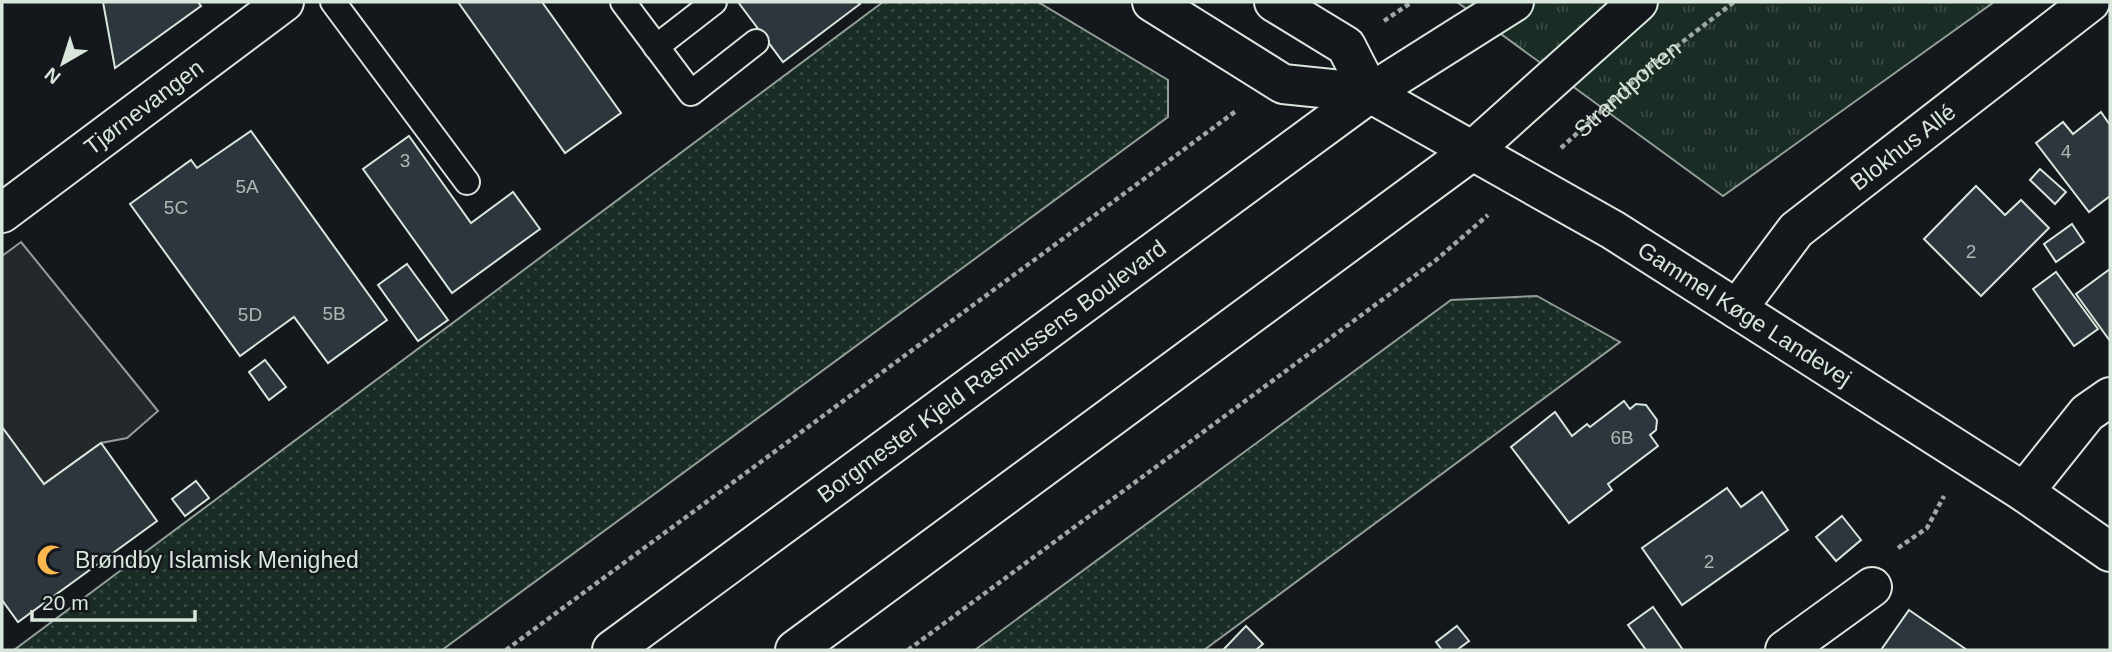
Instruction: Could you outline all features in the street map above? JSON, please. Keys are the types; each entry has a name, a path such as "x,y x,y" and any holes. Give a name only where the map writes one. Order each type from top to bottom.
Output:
{"street":[{"name":"Tjørnevangen","path":"2,213 284,2"},
{"name":"Gammel Køge Landevej","path":"1153,2 1283,83 1370,93 1524,182 1614,230 2024,492 2110,552"},
{"path":"1274,2 1346,46 1370,93 1514,2"},
{"path":"795,650 1472,151 1639,2"},
{"name":"Blokhus Allé","path":"1737,309 1796,230 2090,2"},
{"name":"Borgmester Kjeld Rasmussens Boulevard","path":"612,650 1370,93"},
{"path":"2024,492 2088,413 2110,397"},
{"path":"1785,650 1872,587"}],"lane":[{"path":"333,2 467,182"},
{"path":"623,2 691,93 756,42"},
{"path":"656,47 714,2"}],"path":[{"name":"Strandporten","path":"908,650 1436,260 1646,70 1734,2"},
{"path":"506,650 1226,118 1283,83"},
{"path":"1872,587 1888,594 1906,580 1887,556 1927,528 1967,456"}],"green space":[{"path":"883,2 1038,2 1168,80 1168,117 442,650 14,650"},
{"path":"1457,2 1994,2 1723,196"},
{"path":"1537,296 1620,342 1204,650 975,650 1451,300"}],"shaded area":[{"path":"21,242 158,411 127,438 101,443 44,484 2,427 2,256"}],"building":[{"path":"103,2 198,2 201,6 115,68"},
{"path":"458,2 542,2 621,113 565,153"},
{"path":"738,2 858,2 860,4 783,62"},
{"path":"2101,112 2110,125 2110,196 2089,212 2036,143 2063,122 2073,134"},
{"path":"251,131 387,320 328,363 294,317 240,356 130,204 191,160 197,168"},
{"path":"409,136 471,223 513,192 540,229 452,293 363,169"},
{"path":"2040,169 2066,192 2055,204 2030,180"},
{"path":"1976,186 2005,215 2021,200 2049,228 1981,296 1924,239"},
{"path":"2072,224 2084,242 2056,262 2044,244"},
{"path":"407,264 448,320 418,341 378,285"},
{"path":"2110,269 2110,341 2076,294"},
{"path":"2056,272 2098,329 2074,346 2033,289"},
{"path":"265,360 286,387 269,400 249,372"},
{"path":"1624,401 1630,409 1636,404 1646,405 1657,420 1656,430 1650,435 1658,446 1608,484 1612,490 1569,523 1511,447 1555,412 1572,436 1587,424 1590,427"},
{"name":"Brøndby Islamisk Menighed","path":"2,427 44,484 101,443 157,521 18,622 2,600"},
{"path":"196,481 209,498 185,516 172,499"},
{"path":"1727,488 1741,507 1762,492 1788,530 1682,605 1642,548"},
{"path":"1842,516 1861,540 1836,561 1816,537"},
{"path":"1653,607 1683,650 1646,650 1628,625"},
{"path":"1909,610 1967,650 1881,650"},
{"path":"1246,626 1263,644 1256,650 1223,650"},
{"path":"1457,626 1469,641 1457,650 1442,650 1436,642"}],"place":[{"name":"Brøndby Islamisk Menighed","path":"52,560"}]}
